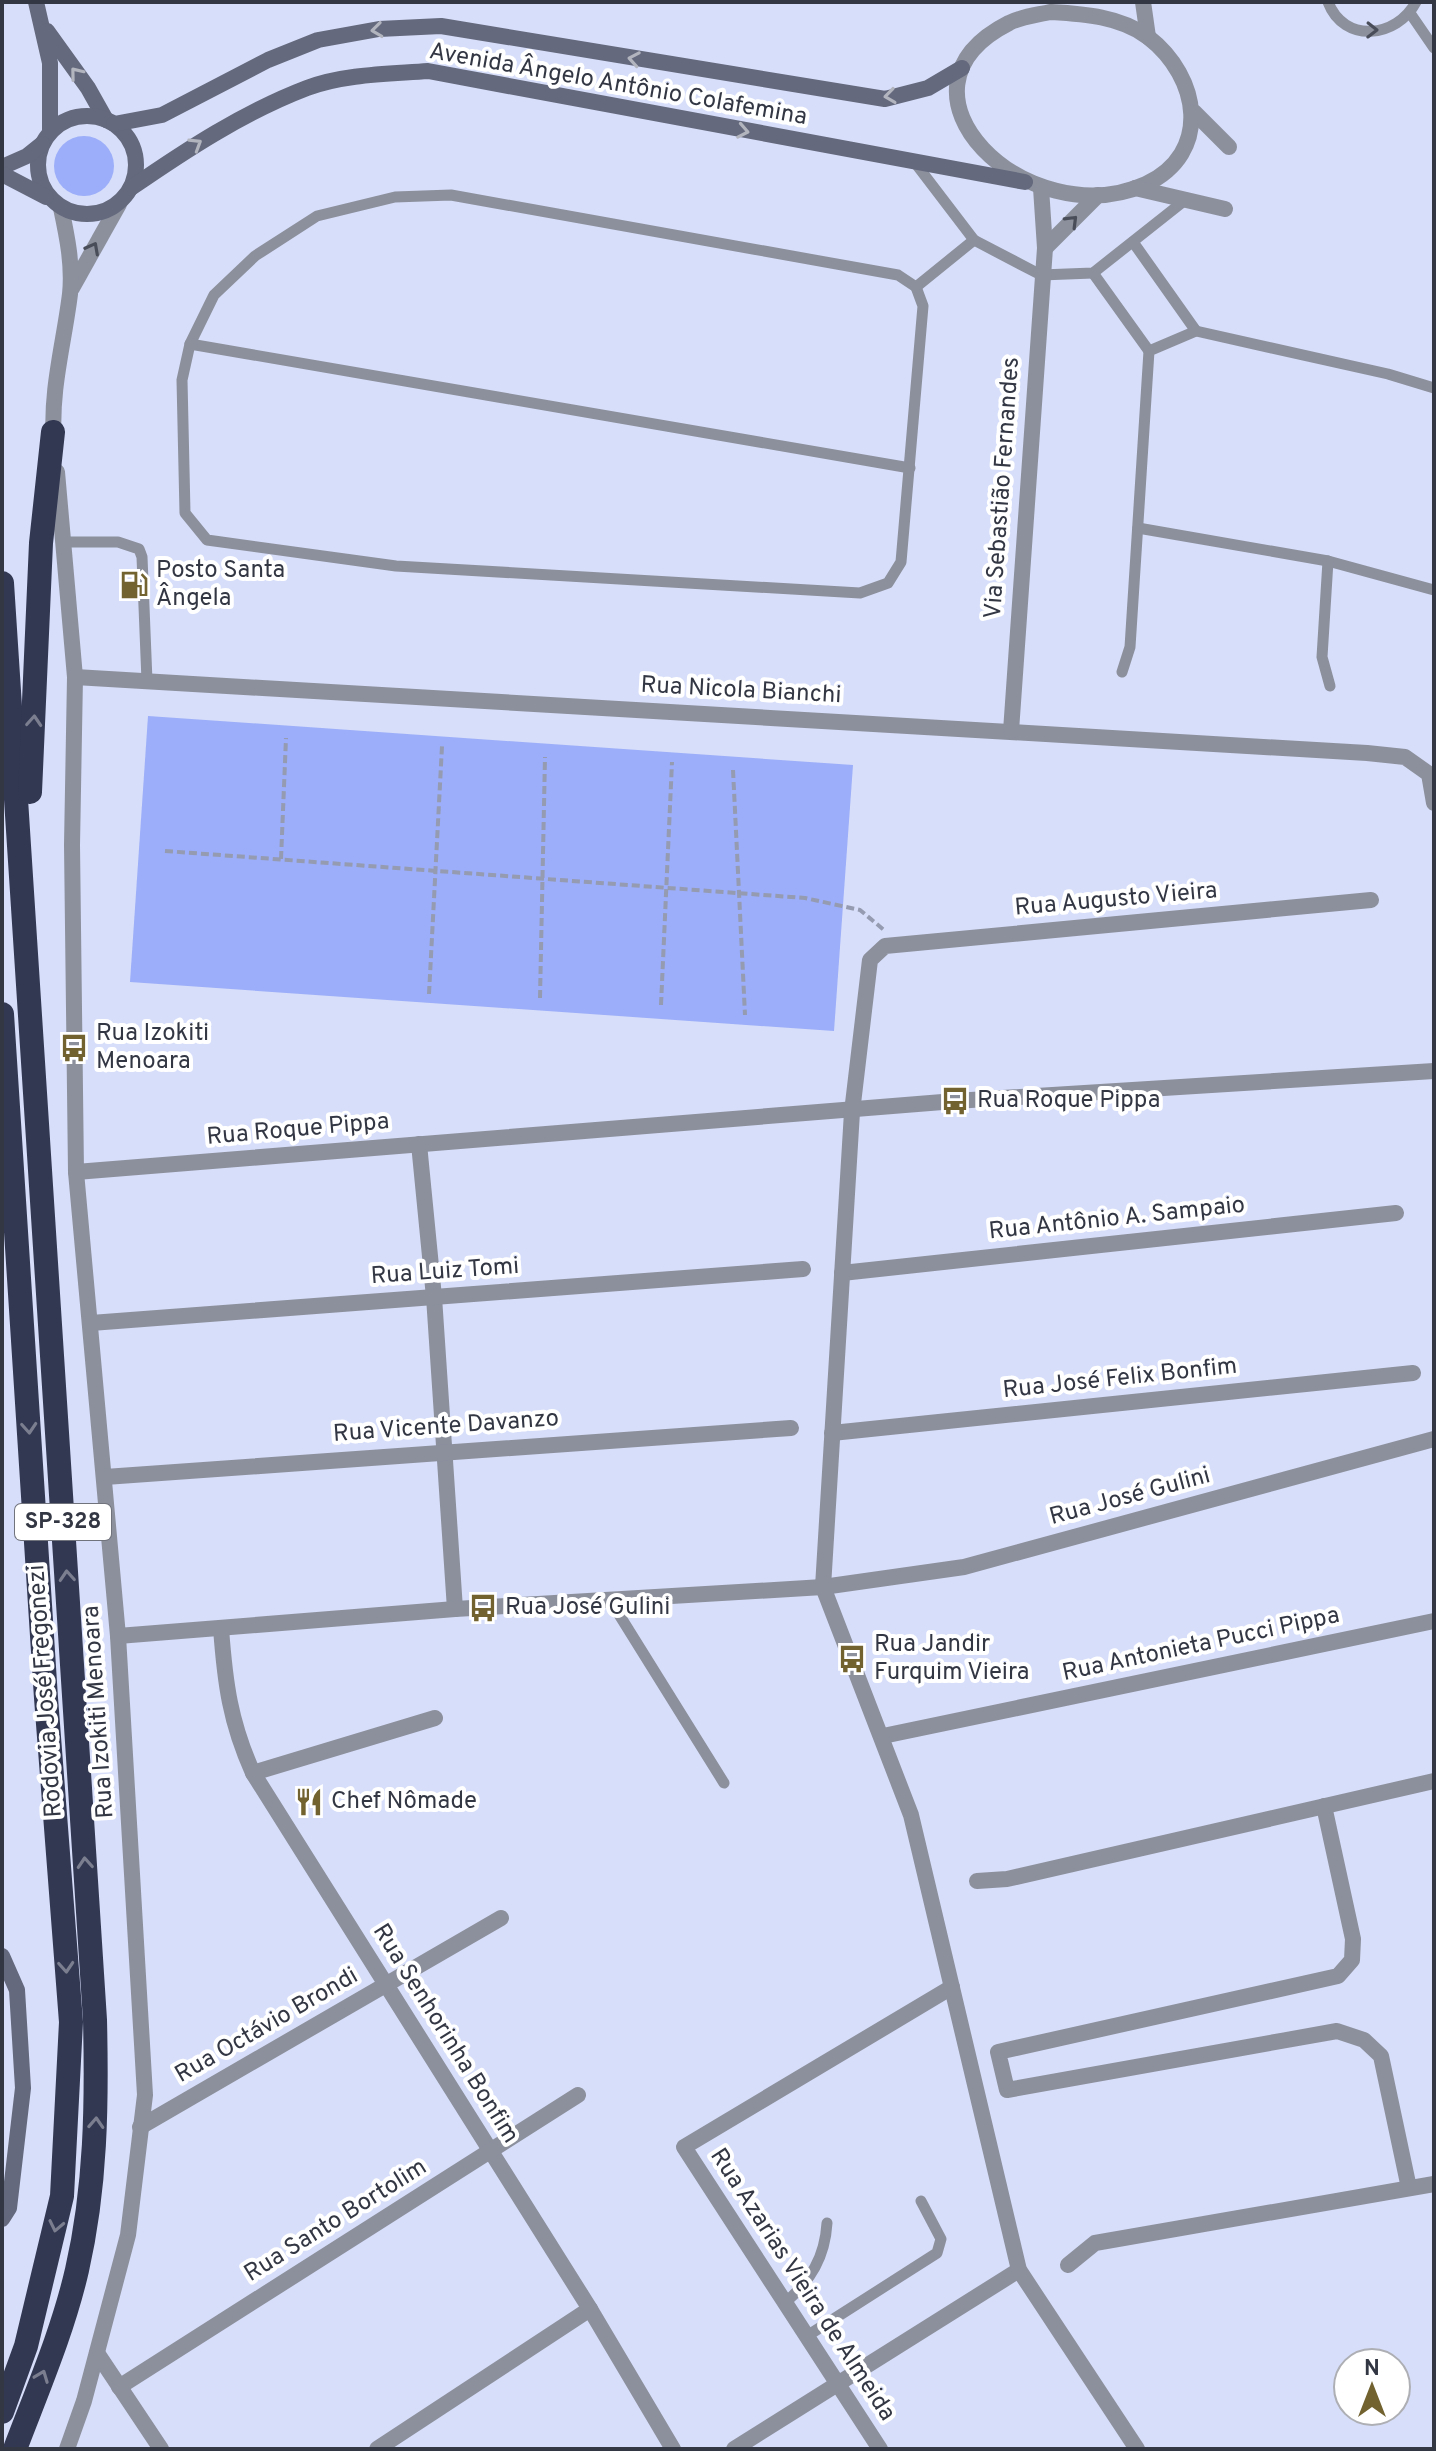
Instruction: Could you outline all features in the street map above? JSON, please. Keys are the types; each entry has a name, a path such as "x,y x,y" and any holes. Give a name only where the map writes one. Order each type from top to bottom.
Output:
{"highway":[{"path":"24,882 40,635 41,543 53,432"},
{"name":"Rodovia José Fregonezi","path":"2,583 24,882 95,2020 97,2117 90,2197 77,2272 15,2449"},
{"name":"Rodovia José Fregonezi","path":"2,1014 71,2022 62,2196 26,2346 2,2412"},
{"path":"2,1239 24,1350"}],"street":[{"path":"36,2 44,28 52,98 46,138 37,163 41,184 57,204"},
{"path":"1094,15 1109,2"},
{"path":"1143,2 1148,37"},
{"path":"1050,12 1094,15 1148,37 1182,77 1194,112 1192,133 1167,174 1135,188 1098,195 1060,194 1033,185 983,152 964,127 958,95 962,68 975,49 1009,22 1050,12"},
{"name":"Avenida Ângelo Antônio Colafemina","path":"110,122 162,115 268,60 318,40 379,29 441,26 885,99 928,88 962,68"},
{"path":"2,174 81,215 101,213 119,204 131,188 137,171 135,153 128,136 110,122 44,28"},
{"name":"Avenida Ângelo Antônio Colafemina","path":"131,188 199,141 309,87 370,75 428,71 1033,185"},
{"path":"1194,112 1229,147"},
{"path":"2,167 27,156 66,120 86,116 110,122"},
{"name":"Via Sebastião Fernandes","path":"1011,731 1045,248 1033,185"},
{"path":"1135,188 1225,209"},
{"path":"1045,248 1098,195"},
{"name":"Rua Izokiti Menoara","path":"57,204 70,265 70,293 60,341 53,432 75,677 72,845 76,1172 118,1636 145,2095 128,2235 97,2353 67,2449"},
{"name":"Rua Izokiti Menoara","path":"70,293 119,204"},
{"name":"Rua Nicola Bianchi","path":"75,677 1405,757 1429,774 1434,803"},
{"name":"Rua Augusto Vieira","path":"852,1112 870,960 885,946 1371,900"},
{"name":"Rua Roque Pippa","path":"76,1172 852,1112 955,1101 1434,1071"},
{"path":"852,1112 823,1587 911,1815 1019,2270 1137,2449"},
{"path":"419,1144 446,1450 455,1609"},
{"name":"Rua Antônio A. Sampaio","path":"842,1273 1396,1213"},
{"name":"Rua Luiz Tomi","path":"91,1323 803,1269"},
{"name":"Rua José Felix Bonfim","path":"832,1433 1413,1373"},
{"name":"Rua Vicente Davanzo","path":"105,1477 446,1450 791,1428"},
{"name":"Rua José Gulini","path":"118,1636 455,1609 823,1587 964,1567 1434,1439"},
{"name":"Rua Antonieta Pucci Pippa","path":"883,1736 1434,1621"},
{"name":"Rua Senhorinha Bonfim","path":"221,1628 225,1687 234,1732 253,1773 590,2309 673,2449"},
{"path":"253,1773 435,1718"},
{"path":"977,1881 1007,1879 1434,1781"},
{"path":"1324,1806 1353,1939 1352,1960 1338,1976 998,2052 1007,2090 1337,2031 1364,2040 1381,2056 1409,2188"},
{"name":"Rua Octávio Brondi","path":"140,2127 501,1918"},
{"path":"2,1956 17,1990 23,2088 9,2208 2,2219"},
{"name":"Rua Azarias Vieira de Almeida","path":"880,2449 684,2147 952,1987"},
{"name":"Rua Santo Bortolim","path":"119,2387 578,2095"},
{"path":"1068,2265 1095,2243 1434,2184"},
{"path":"734,2449 1019,2270"},
{"path":"377,2449 590,2309"},
{"path":"97,2353 161,2449"}],"lane":[{"path":"1328,2 1341,21 1369,33 1385,31 1413,7 1434,48"},
{"path":"916,164 974,240 1041,275 1093,273 1184,201"},
{"path":"395,197 467,198 898,275 916,287 923,306 901,562 888,583 860,593 396,566 207,540 185,513 182,380 190,344 214,295 255,256 317,216 395,197"},
{"path":"916,287 974,240"},
{"path":"1133,242 1196,331"},
{"path":"1093,273 1149,351 1130,647 1122,672"},
{"path":"1149,351 1196,331 1388,374 1434,388"},
{"path":"190,344 910,468"},
{"path":"1138,528 1328,561 1434,590"},
{"path":"64,542 118,542 139,549 142,557 147,681"},
{"path":"1328,561 1322,657 1330,686"},
{"path":"610,1600 724,1783"},
{"path":"807,2336 937,2253 941,2239 921,2201"},
{"path":"785,2303 813,2274 825,2249 827,2223"}],"path":[{"path":"281,860 286,738"},
{"path":"429,994 442,746"},
{"path":"540,998 545,757"},
{"path":"661,1005 672,762"},
{"path":"733,770 745,1015"},
{"path":"165,851 805,898 860,910 901,945"}],"shaded area":[{"path":"84,136 96,138 105,145 112,154 112,178 105,187 96,194 84,196 72,194 63,187 56,178 54,166 56,154 63,145 72,138"},
{"path":"148,716 853,765 834,1031 130,982"}],"place":[{"name":"Posto Santa Ângela","path":"134,585"},
{"name":"Rua Izokiti Menoara","path":"74,1048"},
{"name":"Rua Roque Pippa","path":"955,1101"},
{"name":"Rua José Gulini","path":"483,1608"},
{"name":"Rua Jandir Furquim Vieira","path":"852,1659"},
{"name":"Chef Nômade","path":"309,1802"}]}
